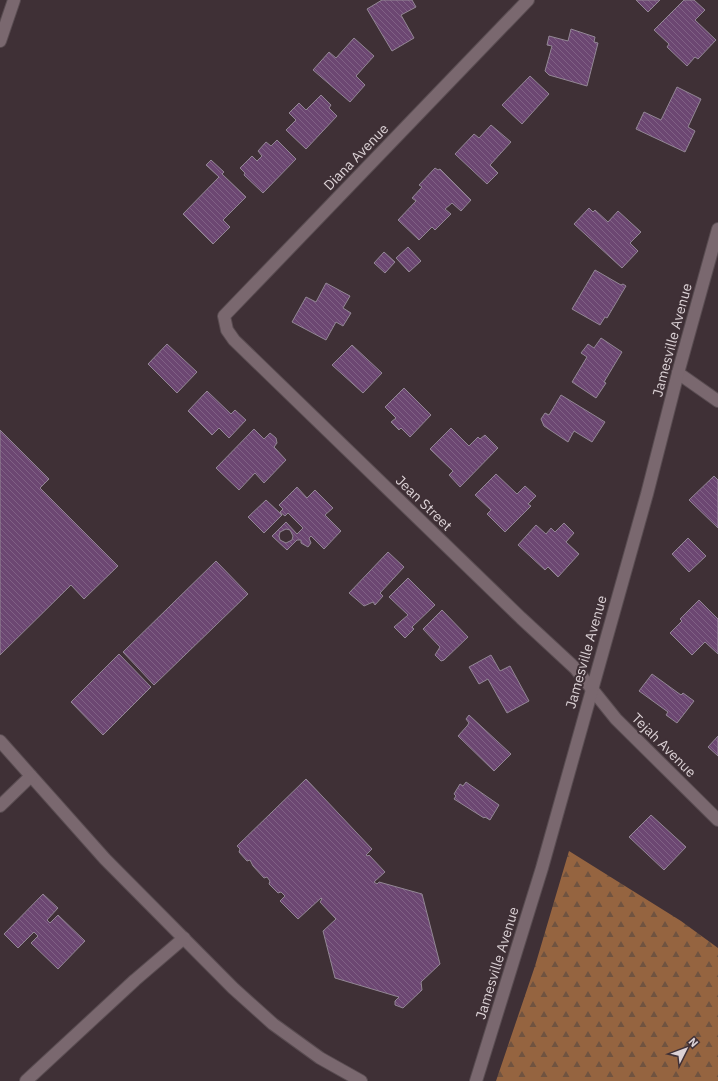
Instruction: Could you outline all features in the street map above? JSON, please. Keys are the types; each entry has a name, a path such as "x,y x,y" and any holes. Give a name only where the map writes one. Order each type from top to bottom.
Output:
{"street":[{"path":"0,40 14,0"},
{"name":"Diana Avenue","path":"234,340 227,330 224,316 528,0"},
{"name":"Jamesville Avenue","path":"476,1081 542,868 647,494 678,373 718,229"},
{"name":"Jean Street","path":"234,340 521,618 575,668 592,688"},
{"path":"678,373 718,401"},
{"name":"Tejah Avenue","path":"592,688 616,719 718,820"},
{"path":"0,741 105,859 233,988 273,1024 320,1058 361,1081"},
{"path":"0,806 31,776"},
{"path":"26,1081 184,938"}],"green space":[{"path":"569,851 681,921 718,948 718,1081 496,1081 535,966"}],"building":[{"path":"382,0 412,0 416,7 401,15 414,38 392,51 367,9"},
{"path":"636,0 660,0 648,12"},
{"path":"684,0 694,0 705,10 695,20 716,40 698,59 695,57 687,66 667,47 669,44 654,30"},
{"path":"571,29 595,37 594,42 598,43 587,86 549,75 545,71 552,46 547,45 549,36 568,41"},
{"path":"354,38 374,56 356,76 365,85 350,102 313,70 329,52 336,58"},
{"path":"530,76 549,94 522,124 502,105"},
{"path":"677,87 701,99 688,127 695,131 685,152 636,129 644,112 661,120"},
{"path":"321,95 331,105 329,108 337,116 306,149 286,130 296,120 289,113 299,103 306,110"},
{"path":"491,125 511,142 490,165 498,173 487,184 455,154 474,134 479,138"},
{"path":"277,140 296,159 263,193 244,175 245,173 240,168 252,156 257,161 262,156 258,151 266,142 271,146"},
{"path":"211,160 224,172 222,174 246,197 223,220 230,227 213,244 183,214 219,177 206,165"},
{"path":"435,168 438,170 440,169 471,200 461,211 452,203 445,209 451,214 435,230 432,227 419,240 398,220 416,201 412,198 422,187 419,185"},
{"path":"589,208 593,212 595,210 608,222 618,211 641,232 630,243 638,251 622,268 574,224"},
{"path":"408,247 421,261 409,272 396,258"},
{"path":"384,252 395,262 385,273 374,263"},
{"path":"595,270 621,285 623,284 626,286 607,318 605,317 600,325 572,309"},
{"path":"326,283 350,296 343,308 351,313 343,326 336,322 326,340 292,322 306,297 316,302"},
{"path":"601,338 622,352 604,382 606,383 596,398 572,382 587,357 581,353 588,344 594,348"},
{"path":"167,344 197,372 177,393 148,364"},
{"path":"352,345 382,373 363,393 332,365"},
{"path":"404,388 431,415 410,437 401,428 399,430 391,422 396,418 385,407"},
{"path":"207,391 231,414 235,410 246,420 229,438 219,428 212,435 188,411"},
{"path":"561,395 605,422 592,442 574,431 568,442 544,426 541,419 545,413 549,415"},
{"path":"451,428 469,446 478,437 480,439 485,435 498,448 460,487 449,475 453,471 430,449"},
{"path":"254,429 264,439 270,433 276,438 277,443 274,447 286,460 264,483 255,473 239,490 216,468"},
{"path":"0,430 49,479 40,488 118,566 84,599 71,585 0,655"},
{"path":"496,474 517,494 525,486 536,496 528,504 531,506 505,532 487,514 491,510 475,495"},
{"path":"714,476 718,480 718,528 689,500"},
{"path":"297,487 307,498 315,490 333,508 325,515 341,531 324,549 311,536 309,538 311,543 308,547 301,543 301,540 297,540 287,550 272,536 286,522 297,534 303,528 288,513 285,516 280,512 283,509 279,505","holes":["286,529 290,530 293,536 292,540 286,543 280,540 280,532"]},
{"path":"266,500 282,515 264,533 248,517"},
{"path":"564,523 574,533 566,542 579,554 558,577 548,567 545,570 518,545 536,525 546,534 551,528 555,532"},
{"path":"688,538 706,556 689,572 672,554"},
{"path":"388,552 404,567 380,593 383,596 375,605 373,602 364,606 349,593"},
{"path":"216,561 248,594 154,685 123,652"},
{"path":"408,578 435,605 412,627 414,629 405,638 394,627 408,615 389,597"},
{"path":"699,600 718,619 718,654 705,642 692,655 670,633 682,621 680,619"},
{"path":"442,610 468,637 444,660 441,661 435,655 440,647 423,629"},
{"path":"119,654 151,687 103,735 71,702"},
{"path":"491,655 500,671 510,666 529,701 507,713 488,679 479,684 469,667"},
{"path":"652,674 681,695 683,693 694,701 677,723 666,715 668,712 639,691"},
{"path":"469,715 511,754 494,771 458,736 469,723 466,719"},
{"path":"718,736 718,756 708,747"},
{"path":"306,779 372,849 366,855 369,855 385,872 374,882 377,884 379,882 422,894 440,964 421,982 422,990 403,1008 395,1005 395,1001 399,997 335,978 323,931 336,919 320,902 322,899 321,898 298,919 280,901 285,896 281,892 278,893 269,884 270,881 267,877 264,878 253,866 250,860 247,861 239,852 240,849 237,846"},
{"path":"466,782 499,805 490,820 485,817 484,818 454,799 456,796 454,794 460,784 463,786"},
{"path":"651,815 686,847 664,870 629,837"},
{"path":"43,894 58,908 47,920 50,923 58,915 85,941 58,969 31,943 38,936 34,932 18,948 4,934"}]}
